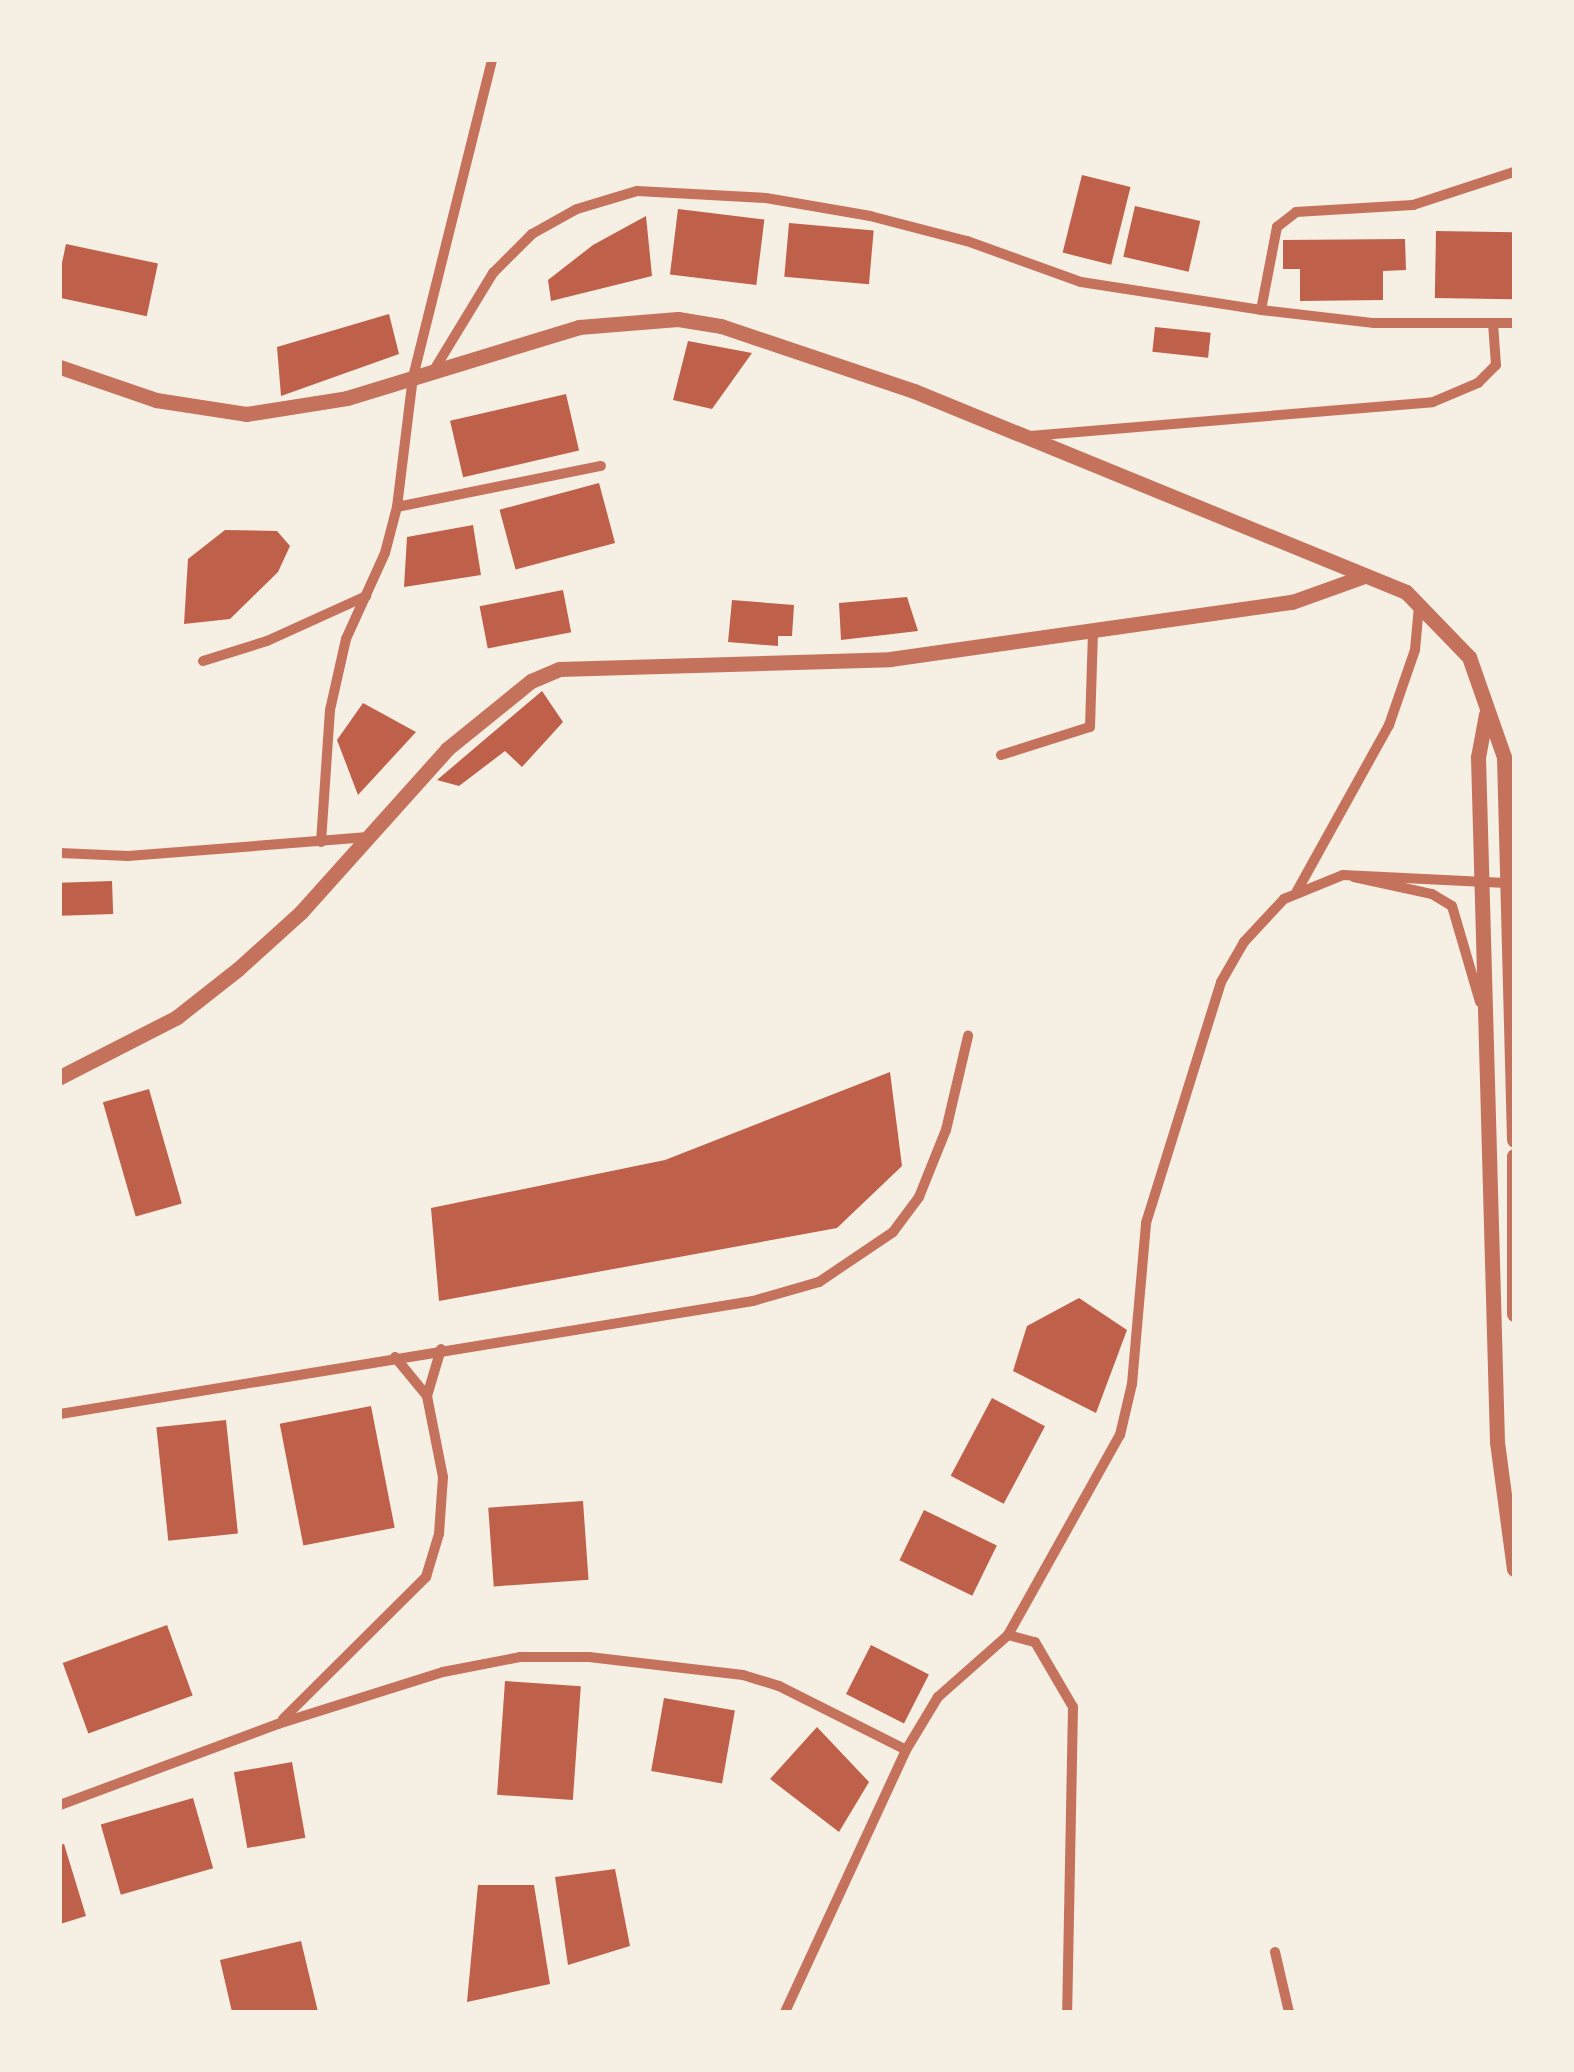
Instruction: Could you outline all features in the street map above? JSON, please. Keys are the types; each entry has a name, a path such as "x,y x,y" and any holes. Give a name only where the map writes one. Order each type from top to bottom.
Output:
{"street":[{"path":"321,842 330,710 346,638 366,595 397,507 414,377 492,60"},
{"path":"1261,310 1277,228 1296,212 1413,206 1514,172"},
{"path":"434,370 493,273 532,234 576,209 637,191 766,198 870,216 967,241 1081,282 1261,310 1374,322 1514,322"},
{"path":"60,367 156,400 246,414 310,408 580,327 678,320 794,348 1024,436 1419,600 1469,656 1504,758 1514,1140"},
{"path":"1024,436 1433,402 1478,383 1496,365 1493,323"},
{"path":"397,507 601,466"},
{"path":"60,1077 177,1018 301,912 446,749 531,681 559,669 646,662 827,665 1093,634 1292,602 1362,577"},
{"path":"204,661 267,641 366,595"},
{"path":"1296,892 1389,725 1415,650 1419,600"},
{"path":"1001,755 1090,726 1093,634"},
{"path":"1486,714 1478,756 1485,1020 1514,1569"},
{"path":"60,853 128,856 369,837"},
{"path":"784,2012 906,1750 938,1697 1008,1635 1120,1435 1132,1384 1140,1248 1222,982 1256,925 1296,892 1343,875 1506,880"},
{"path":"1343,875 1432,894 1452,906 1485,1020"},
{"path":"1506,880 1514,913"},
{"path":"60,1414 752,1301 819,1282 856,1262 893,1232 919,1197 955,1100 968,1036"},
{"path":"1514,1156 1514,1314"},
{"path":"278,1724 426,1576 440,1534 443,1477 427,1396 441,1349"},
{"path":"395,1358 427,1396"},
{"path":"1008,1635 1035,1642 1073,1707 1067,2012"},
{"path":"60,1804 278,1724 443,1672 520,1657 589,1656 779,1686 906,1750"},
{"path":"1275,1952 1289,2012"}],"building":[{"path":"1082,175 1131,187 1111,265 1063,253"},
{"path":"1135,206 1200,221 1189,272 1123,257"},
{"path":"678,209 764,220 756,285 670,275"},
{"path":"646,216 652,276 551,301 548,280 593,245"},
{"path":"789,223 874,230 869,284 784,277"},
{"path":"1436,231 1514,232 1513,299 1435,298"},
{"path":"1405,239 1406,270 1383,271 1383,300 1300,301 1300,269 1283,269 1283,240"},
{"path":"66,244 158,264 147,316 60,298"},
{"path":"389,314 399,354 281,396 277,347"},
{"path":"1155,327 1211,333 1208,358 1152,352"},
{"path":"688,341 752,353 712,409 673,400"},
{"path":"566,394 579,451 463,477 450,421"},
{"path":"599,483 615,543 516,570 500,510"},
{"path":"473,525 481,575 404,587 407,537"},
{"path":"225,530 277,531 290,546 278,572 230,619 184,624 188,559"},
{"path":"563,590 571,632 488,648 480,606"},
{"path":"907,597 918,631 841,640 839,603"},
{"path":"732,600 794,605 792,636 778,636 778,646 728,642"},
{"path":"542,691 563,722 522,767 505,751 459,786 437,780"},
{"path":"363,703 416,732 358,795 337,740"},
{"path":"112,881 113,914 61,916 60,883"},
{"path":"890,1072 902,1166 837,1228 439,1301 431,1208 665,1160"},
{"path":"149,1089 182,1203 136,1217 103,1102"},
{"path":"1079,1298 1127,1330 1096,1413 1013,1371 1027,1326"},
{"path":"992,1398 1045,1426 1004,1504 951,1476"},
{"path":"371,1406 395,1528 303,1545 280,1424"},
{"path":"226,1420 238,1533 168,1541 156,1427"},
{"path":"583,1501 589,1580 494,1586 488,1508"},
{"path":"924,1510 997,1546 972,1596 899,1560"},
{"path":"167,1625 193,1695 88,1733 63,1663"},
{"path":"871,1645 929,1675 904,1724 846,1694"},
{"path":"505,1681 581,1686 573,1800 497,1795"},
{"path":"664,1698 735,1711 722,1783 651,1771"},
{"path":"817,1727 869,1782 839,1832 770,1779"},
{"path":"292,1762 305,1838 247,1848 234,1772"},
{"path":"193,1798 213,1868 121,1895 101,1824"},
{"path":"64,1844 86,1916 60,1924 60,1845"},
{"path":"615,1869 630,1946 568,1965 555,1877"},
{"path":"478,1885 534,1885 550,1984 467,2002"},
{"path":"301,1941 318,2012 232,2012 220,1960"}]}
